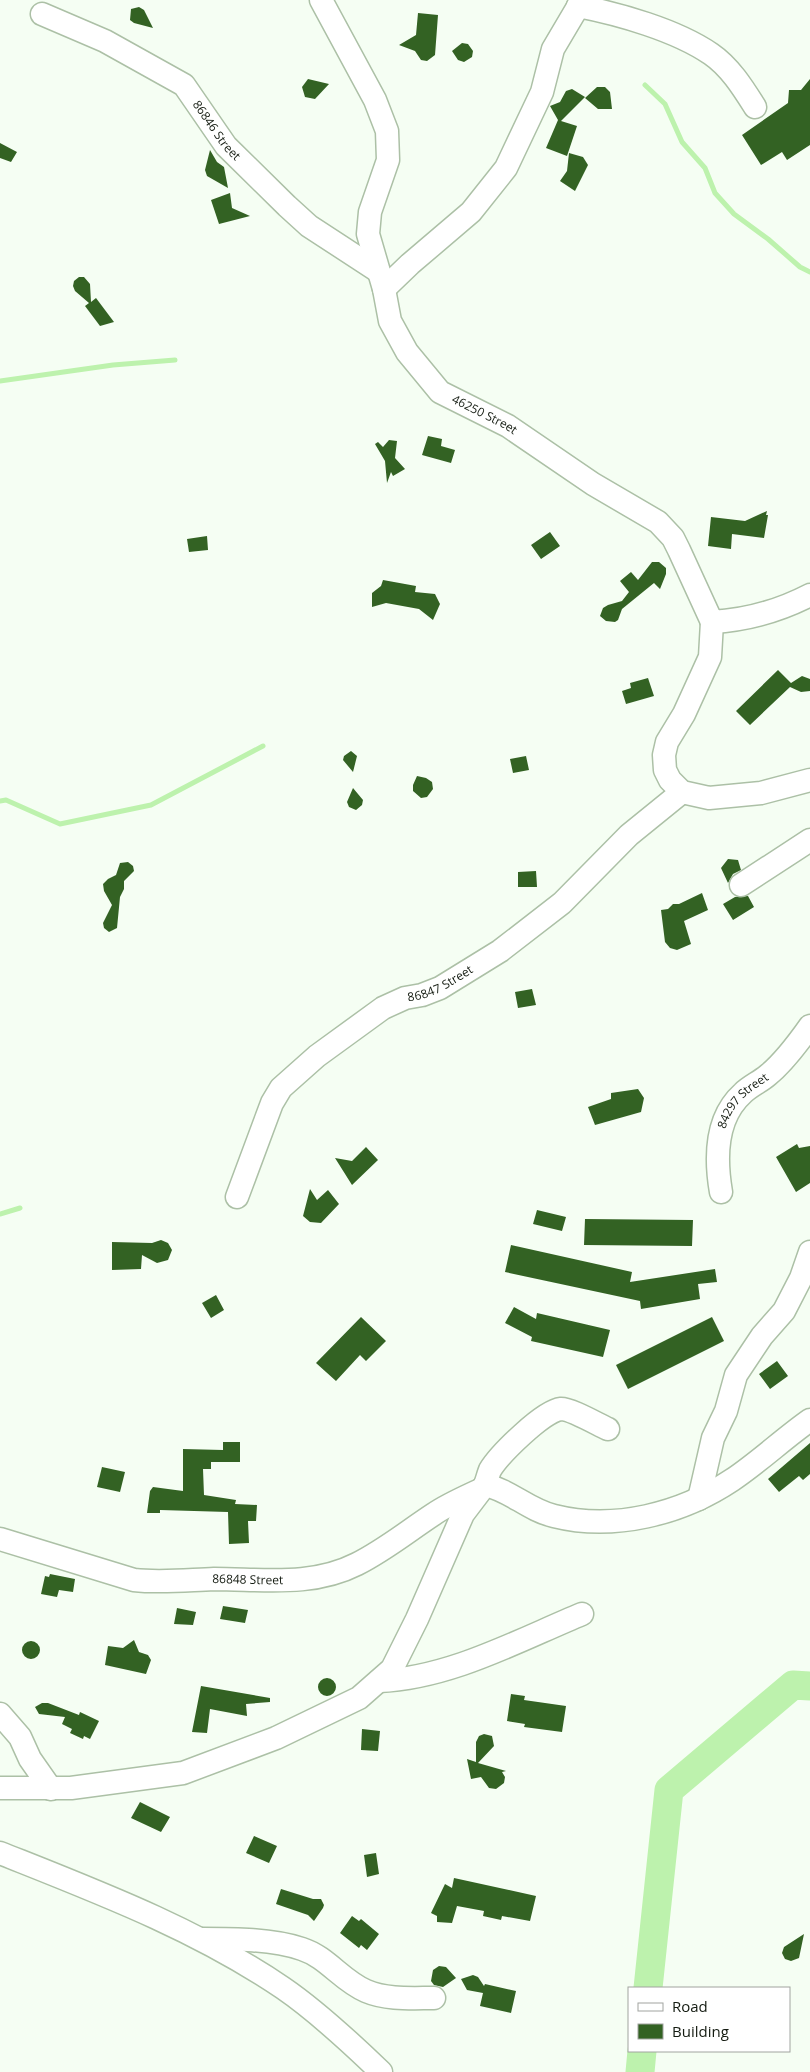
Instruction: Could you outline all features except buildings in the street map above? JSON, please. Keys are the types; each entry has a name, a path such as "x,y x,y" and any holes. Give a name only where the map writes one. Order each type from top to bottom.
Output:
{"street":[{"name":"46250 Street","path":"321,0 376,100 387,131 388,160 372,203 368,220 370,246 381,280 390,321 396,334 430,381 451,399 508,426 593,484 658,522 676,544 712,622"},
{"path":"381,280 410,264 471,212 506,168 542,92 553,49 580,3 617,14 689,42 712,54 739,83 755,107"},
{"name":"86846 Street","path":"42,14 105,42 184,85 226,146 309,226 381,280"},
{"path":"810,595 759,616 712,622 710,657 692,698 667,742 664,755 665,770 670,780 682,792 709,798 732,797 810,780"},
{"name":"86847 Street","path":"237,1197 272,1103 281,1088 317,1056 383,1008 405,998 422,995 440,988 500,951 562,903 629,834 682,792"},
{"path":"741,885 810,840"},
{"name":"84297 Street","path":"721,1192 718,1173 720,1126 728,1108 744,1092 768,1075 798,1043 810,1026"},
{"path":"699,1499 713,1438 726,1411 736,1375 762,1336 784,1311 801,1278 810,1252"},
{"path":"0,1788 51,1789 107,1785 183,1773 312,1722 360,1698 379,1681 395,1662 463,1514 482,1488 498,1460 535,1425 552,1412 561,1409 608,1429"},
{"path":"482,1488 504,1490 528,1506 551,1516 573,1520 632,1519 685,1506 699,1499 733,1479 810,1420"},
{"name":"86848 Street","path":"0,1539 134,1580 156,1582 215,1579 281,1582 334,1574 356,1564 382,1550 434,1514 482,1488"},
{"path":"379,1681 402,1680 438,1671 582,1614"},
{"path":"0,1714 20,1737 30,1759 51,1789"},
{"path":"0,1853 144,1911 202,1939 284,1988 382,2072"},
{"path":"202,1939 246,1940 301,1948 320,1957 365,1991 396,1998 434,1998"}],"waterway":[{"path":"645,85 665,104 682,142 705,168 715,193 734,214 768,239 800,267 810,272"},
{"path":"0,381 113,365 175,360"},
{"path":"0,801 6,800 60,824 151,805 263,746"},
{"path":"0,1214 20,1208"},
{"path":"648,1987 669,1790 793,1685 810,1686"},
{"path":"640,2072 642,2052"}]}
